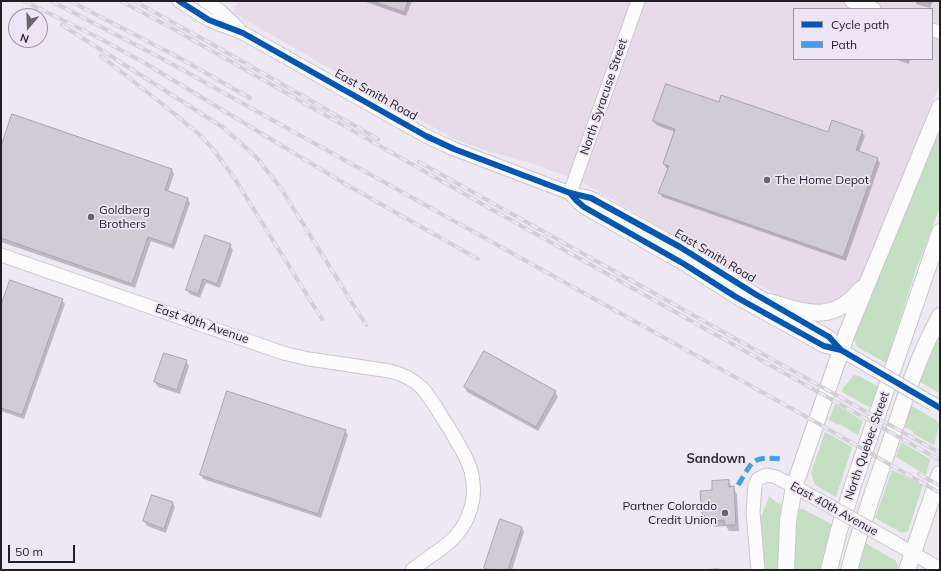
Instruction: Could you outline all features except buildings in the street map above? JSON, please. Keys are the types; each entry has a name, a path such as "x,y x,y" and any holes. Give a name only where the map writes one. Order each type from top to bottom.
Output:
{"main road":[{"path":"786,570 788,521 794,487 841,350 868,280 940,107"},
{"name":"North Quebec Street","path":"829,570 839,530 853,485 940,232"},
{"path":"770,302 807,313 823,313 832,311 846,303 858,293 868,280"},
{"name":"North Quebec Street","path":"849,570 868,506 915,371 928,339 940,316"},
{"path":"907,570 940,474"}],"street":[{"name":"East Smith Road","path":"179,1 209,20 243,33 426,136 570,193 591,198 612,209 680,247 829,337 841,350"},
{"name":"East Smith Road","path":"205,1 220,11 243,33"},
{"name":"North Syracuse Street","path":"570,193 638,1"},
{"path":"851,1 871,8"},
{"name":"East Smith Road","path":"570,193 584,207 684,264 736,296 824,346 841,350 937,406"},
{"name":"East 40th Avenue","path":"1,255 283,352 309,359 377,368 399,373 421,388 430,398 465,455 472,472 473,486 471,509 462,529 445,547 412,570"},
{"name":"East 40th Avenue","path":"758,570 753,512 755,485 758,479 767,476 781,479 940,569"}],"shaded area":[{"path":"238,1 940,1 940,83 923,124 901,185 861,282 856,290 825,310 789,301 777,295 584,183 534,164 487,151 454,139 233,13"}],"green space":[{"path":"940,117 940,207 916,270 886,363 857,347 853,336 899,227"},
{"path":"940,329 940,393 918,381"},
{"path":"854,375 859,376 879,387 871,408 842,392 843,388"},
{"path":"835,404 863,421 858,435 829,420"},
{"path":"910,405 936,420 939,425 934,445 913,434 914,432 903,426"},
{"path":"825,432 852,447 836,497 815,485 811,473"},
{"path":"901,442 930,459 926,475 896,457"},
{"path":"892,470 923,485 908,531 902,533 875,518"},
{"path":"769,496 781,504 781,570 764,570 760,521"},
{"path":"803,509 833,525 821,570 793,570 795,518 799,510"},
{"path":"865,543 896,561 898,566 897,570 858,570"}],"railway":[{"path":"24,1 97,37 143,62 347,185 478,259"},
{"path":"51,1 161,58 805,416 940,493"},
{"path":"70,1 176,56 250,98"},
{"path":"121,1 177,31 491,209 940,460"},
{"path":"134,1 378,139"},
{"path":"62,25 224,128 257,158 280,187 366,325"},
{"path":"101,56 200,135 212,148 233,176 322,319"},
{"path":"419,162 940,453"},
{"path":"919,474 940,486"}],"marked path":[{"path":"738,485 747,470 758,459 783,459"}],"cycle path":[{"path":"179,1 209,20 243,33 426,136 454,149 570,193 591,198 680,247 755,294 829,337 841,350"},
{"path":"570,193 584,207 684,264 736,297 824,346 841,350 940,408"}],"place":[{"name":"The Home Depot","path":"767,180"},
{"name":"Goldberg Brothers","path":"91,217"},
{"name":"Partner Colorado Credit Union","path":"725,513"}],"district":[{"name":"Sandown","path":"716,459"}]}
